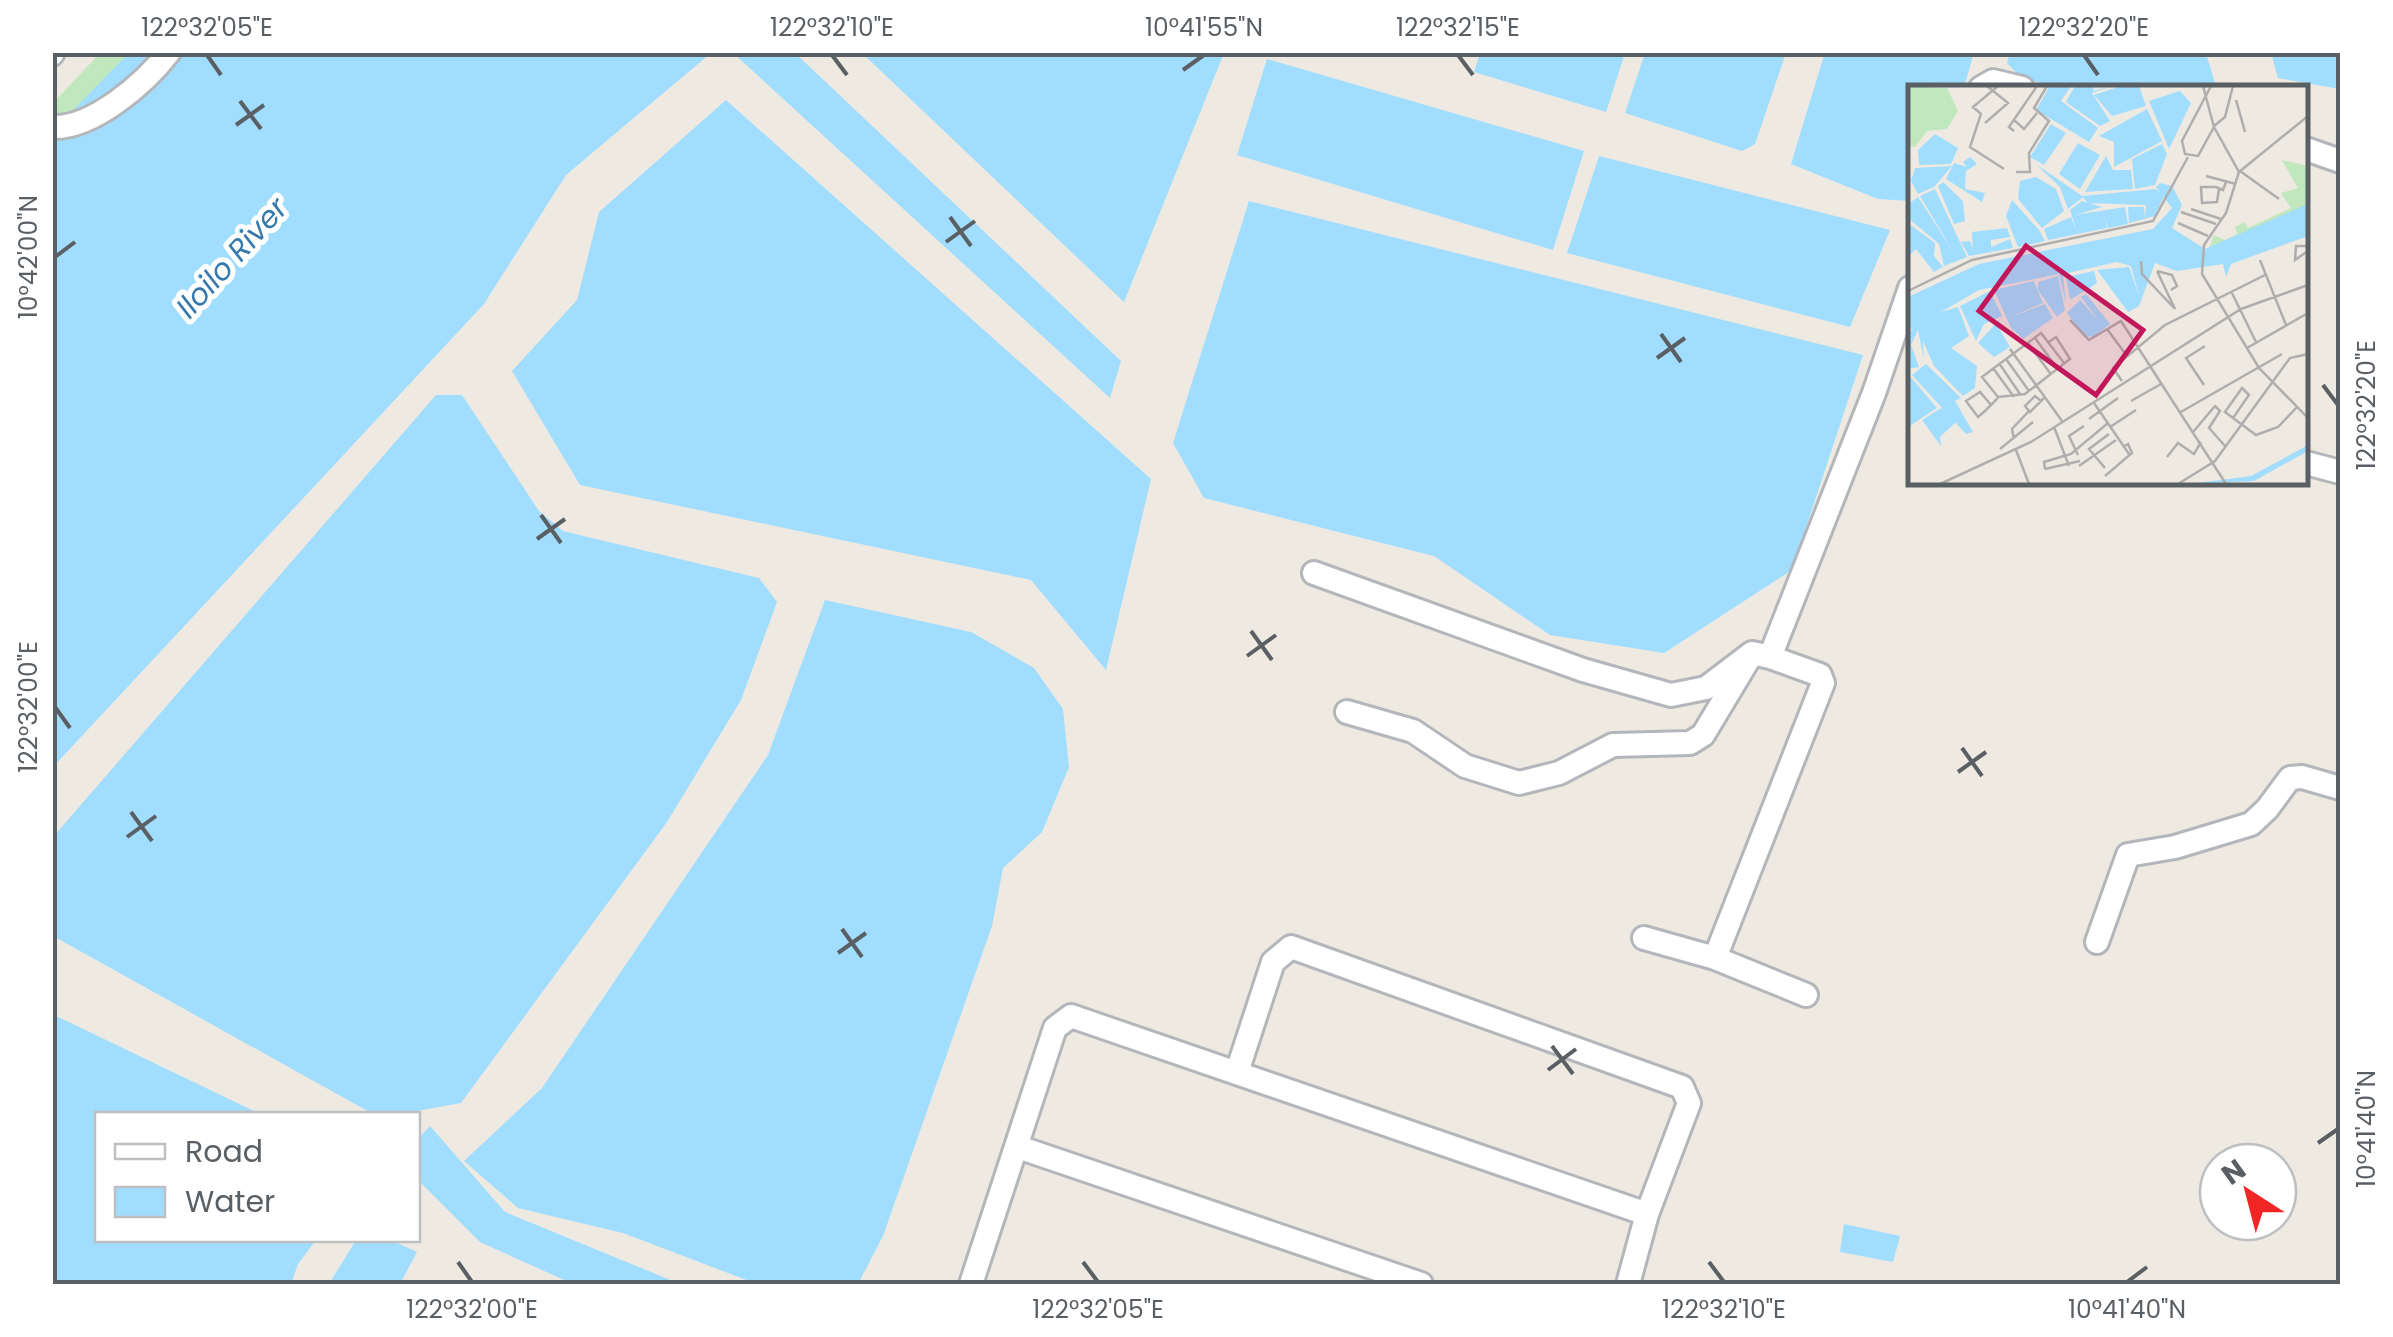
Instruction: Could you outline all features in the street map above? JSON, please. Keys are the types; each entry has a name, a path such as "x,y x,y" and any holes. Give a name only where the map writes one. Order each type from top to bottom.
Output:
{"street":[{"path":"52,127 84,119 115,104 142,83 169,52"},
{"path":"1986,85 1994,80 2012,85"},
{"path":"2308,150 2340,161"},
{"path":"1347,712 1413,732 1464,766 1519,783 1559,773 1613,745 1690,743 1703,735 1761,655 1904,328 1908,301"},
{"path":"2308,464 2340,472"},
{"path":"1314,572 1583,670 1671,696 1706,688 1761,655 1820,675 1822,683 1715,958"},
{"path":"2096,942 2128,856 2175,847 2251,824 2295,776 2340,788"},
{"path":"1644,938 1715,958 1806,995"},
{"path":"1237,1072 1273,962 1291,946 1682,1087 1688,1103 1647,1214 1628,1284"},
{"path":"971,1284 1055,1028 1071,1016 1647,1214"},
{"path":"1018,1147 1421,1284"}],"green space":[{"path":"100,53 169,53 53,180 53,103"}],"water":[{"path":"1480,52 1625,53 1606,112 1474,72"},
{"path":"1825,52 1974,53 1965,85 1908,85 1908,201 1878,199 1791,164"},
{"name":"Iloilo River","path":"129,53 711,53 566,175 484,304 53,767 53,131"},
{"path":"733,53 795,53 1121,361 1110,398"},
{"path":"862,53 1224,53 1124,302"},
{"path":"1645,53 1786,53 1755,144 1742,151 1625,113"},
{"path":"2010,53 2206,53 2215,85 2054,85 2022,79 2007,63"},
{"path":"2271,53 2340,53 2340,89 2278,78"},
{"path":"1267,59 1584,151 1553,250 1237,155"},
{"path":"726,100 1151,479 1106,670 1031,580 580,485 512,371 577,300 599,212"},
{"path":"1599,156 1890,230 1850,327 1567,253"},
{"path":"1249,201 1863,355 1792,570 1664,653 1550,635 1434,556 1204,498 1173,443"},
{"path":"436,395 462,395 539,511 563,531 759,578 777,602 741,700 667,822 461,1103 411,1112 369,1112 53,936 53,837"},
{"path":"825,600 971,632 1034,668 1063,709 1069,767 1042,832 1003,868 992,926 883,1236 859,1282 757,1284 623,1233 518,1208 464,1161 542,1088 768,755"},
{"path":"52,1014 256,1112 95,1112 95,1242 314,1242 298,1264 291,1284 53,1284"},
{"path":"430,1126 505,1212 680,1284 573,1284 480,1242 420,1182 420,1137"},
{"path":"1844,1224 1900,1236 1893,1262 1840,1252"},
{"path":"355,1242 395,1242 417,1252 400,1284 329,1284"}]}
